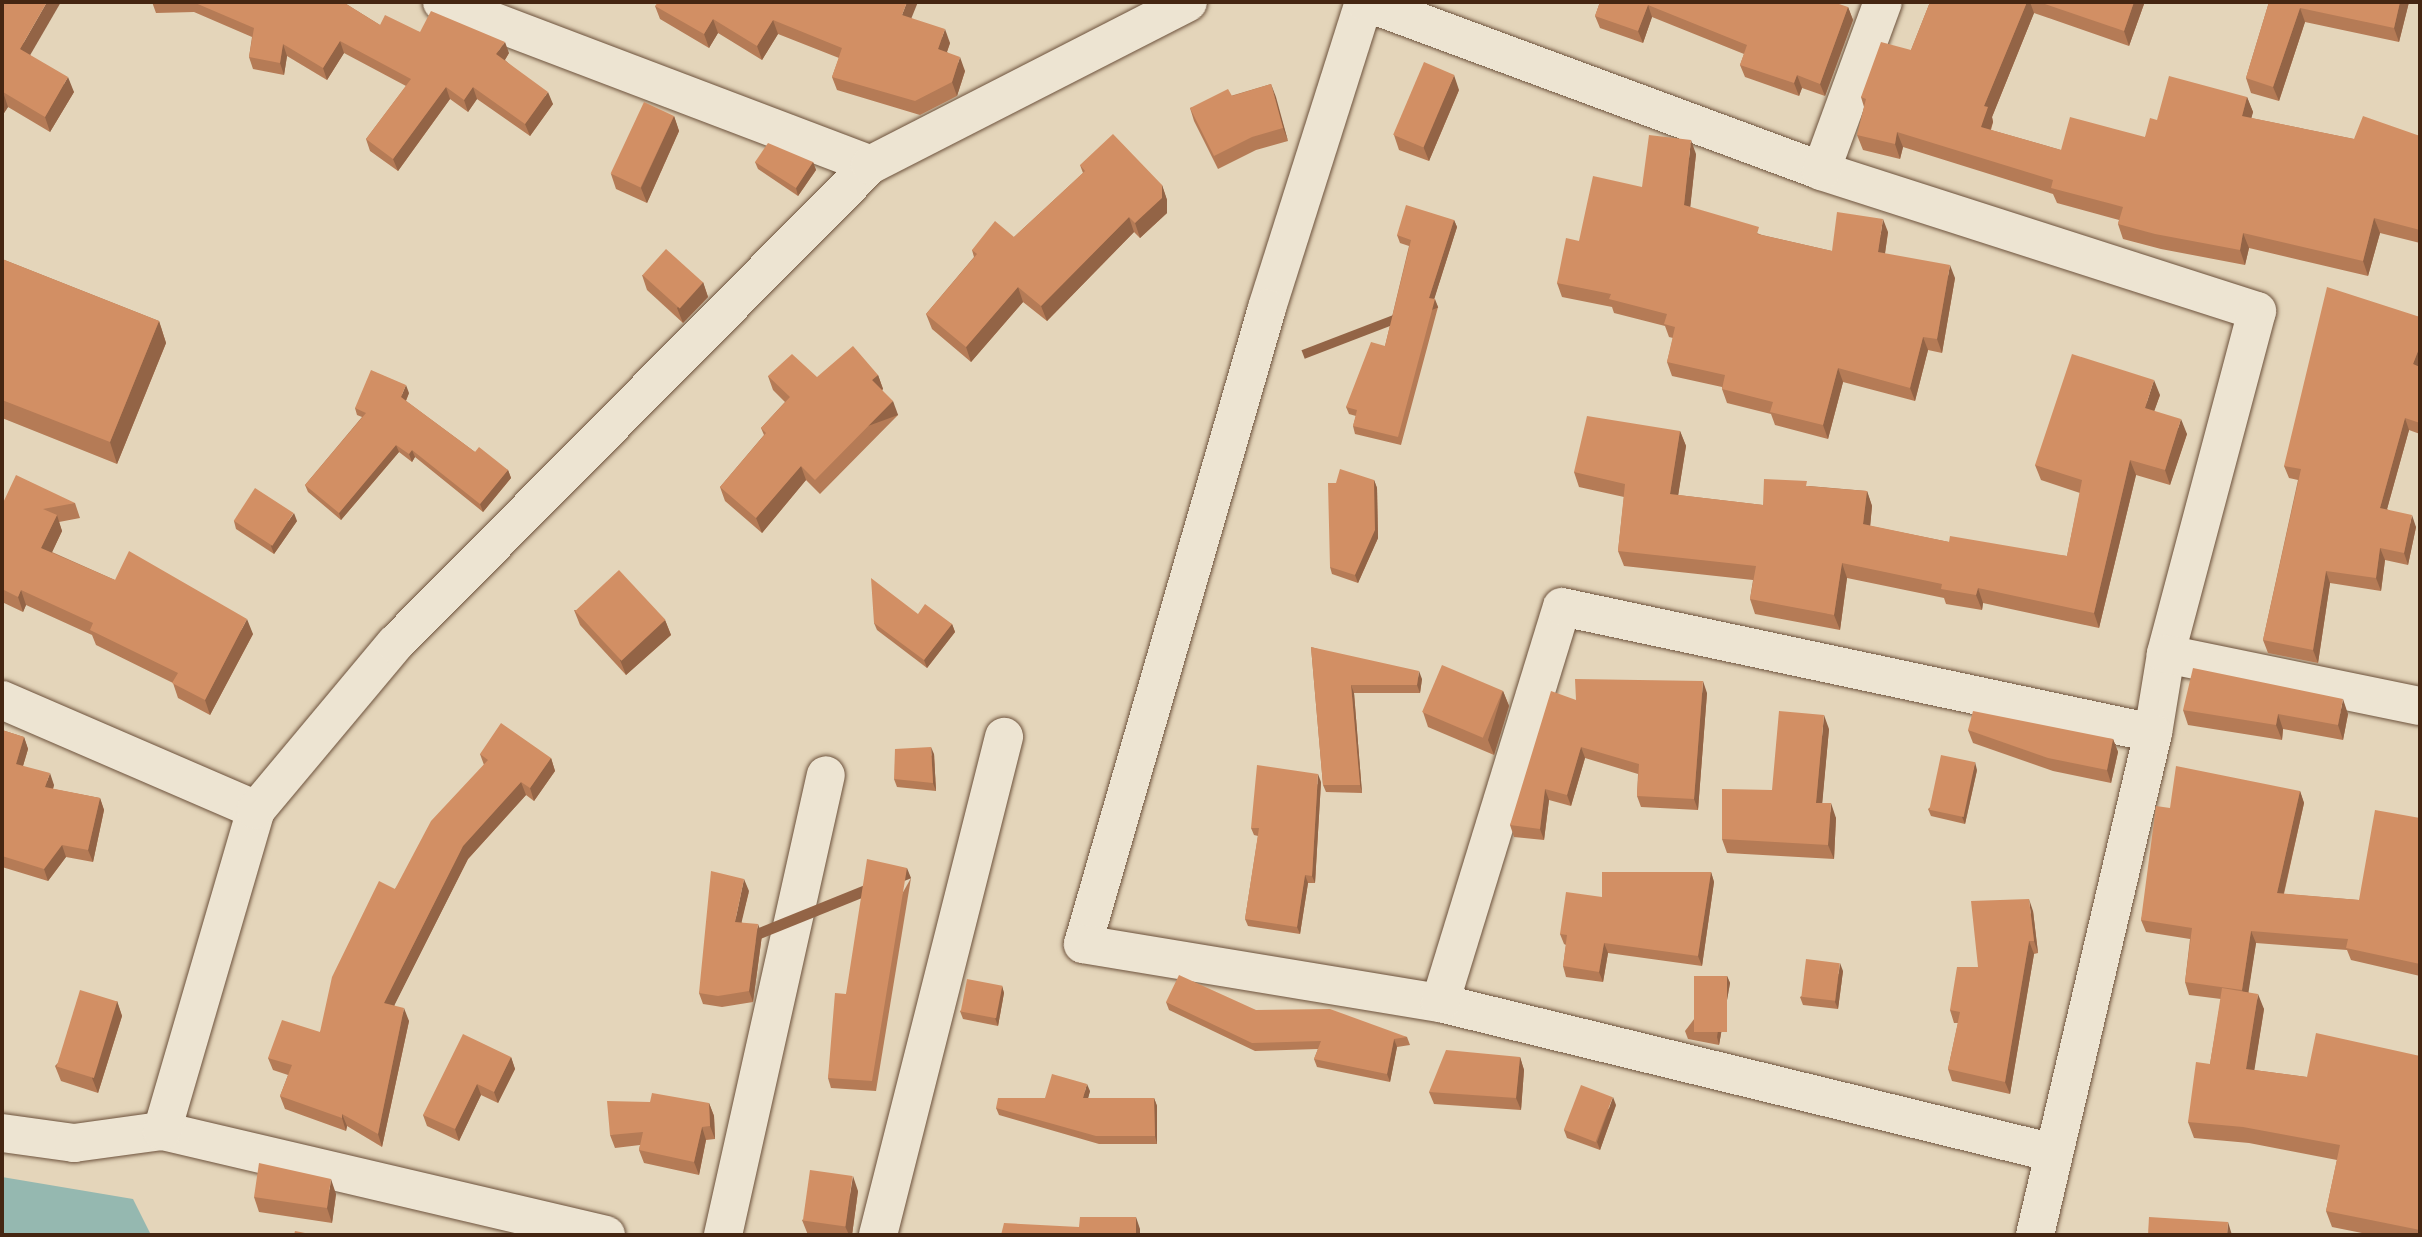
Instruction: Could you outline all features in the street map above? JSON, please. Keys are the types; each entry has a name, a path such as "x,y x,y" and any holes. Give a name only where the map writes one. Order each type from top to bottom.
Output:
{"street":[{"path":"442,2 870,165"},
{"path":"162,1130 256,810 395,644 870,165 1188,2"},
{"path":"2035,1235 2153,733 2166,654 2257,311 1821,171 1364,2 1267,308 1083,944 1440,1003 2054,1153"},
{"path":"1821,171 1883,2"},
{"path":"1440,1003 1562,607 2153,733"},
{"path":"2166,654 2420,706"},
{"path":"2,700 256,810"},
{"path":"878,1235 1004,737"},
{"path":"723,1235 826,775"},
{"path":"2,1133 74,1143 162,1130 606,1235"}],"water":[{"path":"2,1177 133,1199 151,1235 2,1235"}],"building":[{"path":"2,2 47,2 20,49 68,77 45,117 3,92 2,94"},
{"path":"193,2 343,2 380,25 385,15 420,32 431,11 505,42 496,54 548,92 525,124 473,87 464,100 446,87 393,159 366,139 411,79 340,41 323,68 283,44 280,63 249,57 254,28"},
{"path":"658,2 907,2 902,15 945,29 938,49 960,57 952,82 915,101 832,77 842,48 773,20 757,46 713,19 704,34 655,6"},
{"path":"1600,2 1833,2 1848,7 1820,84 1797,75 1794,83 1740,65 1747,45 1648,5 1638,31 1595,16"},
{"path":"1930,2 2027,2 1984,106 1988,107 1981,127 2061,150 2070,117 2145,137 2150,118 2157,120 2169,76 2247,97 2242,116 2354,139 2363,116 2420,136 2420,230 2374,218 2363,261 2243,233 2240,250 2118,224 2123,207 2051,188 2053,180 1897,132 1895,144 1857,135 1866,99 1861,97 1881,42 1911,50"},
{"path":"2039,2 2134,2 2124,31"},
{"path":"2269,2 2400,2 2394,28 2300,8 2273,87 2246,78"},
{"path":"1424,62 1454,75 1424,148 1393,135"},
{"path":"1271,84 1283,128 1252,137 1214,156 1190,108 1228,89 1232,96"},
{"path":"644,102 674,116 641,188 611,174"},
{"path":"1113,134 1162,185 1162,198 1135,223 1129,217 1041,306 1018,287 966,347 926,314 977,254 972,250 995,221 1014,237 1085,171 1080,165"},
{"path":"1649,135 1691,140 1684,205 1759,227 1757,234 1832,251 1837,212 1883,219 1878,252 1950,265 1937,339 1923,337 1910,388 1838,368 1823,425 1770,412 1773,402 1722,389 1725,375 1667,362 1675,327 1664,324 1667,314 1609,299 1611,294 1557,283 1566,238 1579,241 1593,176 1642,187"},
{"path":"768,143 813,162 796,188 755,162"},
{"path":"1406,205 1454,220 1429,298 1435,299 1398,437 1353,426 1357,410 1346,407 1371,342 1385,346 1411,240 1397,235"},
{"path":"666,249 703,282 680,308 643,275"},
{"path":"2,259 159,321 110,442 2,400"},
{"path":"2327,287 2420,317 2420,346 2413,364 2420,367 2420,423 2405,418 2380,508 2412,515 2404,553 2380,548 2376,578 2326,571 2313,650 2263,640 2301,469 2284,466"},
{"path":"853,346 878,375 872,380 893,401 815,480 801,466 756,518 720,487 766,433 761,428 790,397 768,376 792,354 817,377"},
{"path":"2072,354 2154,380 2145,408 2181,419 2165,470 2130,460 2094,613 1978,588 1976,595 1941,589 1942,584 1842,563 1834,615 1750,599 1756,566 1618,551 1625,484 1574,472 1587,416 1680,431 1670,494 1763,505 1764,479 1807,481 1806,486 1867,491 1863,524 1949,542 1950,536 2067,556 2082,480 2035,465"},
{"path":"371,370 406,385 401,397 475,452 479,447 508,470 480,504 412,450 409,454 396,445 339,513 305,485 366,413 355,408"},
{"path":"1340,469 1374,480 1375,530 1355,575 1330,567 1328,483 1336,483"},
{"path":"16,475 75,503 43,509 57,515 41,548 115,580 129,551 247,619 205,700 172,683 178,673 90,630 93,623 21,590 18,597 2,589 2,505"},
{"path":"255,488 294,513 272,546 234,521"},
{"path":"619,570 665,620 621,661 575,611"},
{"path":"871,578 918,614 925,604 952,624 924,660 874,623"},
{"path":"1311,647 1419,671 1417,685 1351,685 1360,785 1323,785"},
{"path":"1442,665 1503,691 1483,738 1422,712"},
{"path":"2193,668 2343,699 2338,725 2278,714 2276,725 2183,710"},
{"path":"1575,679 1703,681 1694,799 1637,796 1639,764 1581,747 1567,795 1545,789 1540,829 1510,825 1551,691 1576,700"},
{"path":"1779,711 1824,715 1816,803 1831,803 1828,845 1722,839 1722,789 1772,790"},
{"path":"1973,711 2113,739 2107,770 2048,758 1968,730"},
{"path":"501,723 551,758 530,788 521,782 463,846 384,1003 404,1008 378,1134 342,1114 342,1118 280,1096 292,1065 268,1058 282,1020 320,1032 332,977 379,881 395,889 431,821 488,760 480,754"},
{"path":"2,730 24,737 16,764 50,773 45,787 100,798 88,850 62,845 44,869 2,856"},
{"path":"931,747 933,783 894,779 895,749"},
{"path":"1941,755 1975,762 1964,817 1929,810"},
{"path":"1257,765 1318,774 1312,876 1305,875 1297,927 1245,919 1259,828 1251,828"},
{"path":"2176,766 2300,791 2277,893 2359,900 2375,810 2420,818 2420,964 2346,948 2348,939 2251,931 2242,990 2185,982 2192,928 2141,920 2156,806 2170,808"},
{"path":"867,859 907,868 872,1081 828,1078 835,993 846,994"},
{"path":"711,871 744,879 735,922 758,924 749,991 718,996 699,993"},
{"path":"1602,872 1711,872 1698,956 1604,943 1599,972 1563,966 1567,935 1560,934 1566,892 1602,897"},
{"path":"2029,899 2034,941 2029,941 2005,1082 1948,1069 1960,1012 1950,1010 1957,967 1978,967 1971,901"},
{"path":"1806,959 1840,963 1835,1001 1801,997"},
{"path":"1179,975 1256,1010 1330,1009 1407,1037 1394,1039 1387,1074 1314,1059 1321,1041 1252,1043 1166,1002"},
{"path":"1694,976 1727,976 1727,1032 1694,1032"},
{"path":"967,979 1002,986 996,1018 961,1011"},
{"path":"2222,988 2258,994 2246,1069 2307,1077 2316,1033 2420,1056 2420,1230 2326,1211 2340,1145 2243,1127 2188,1122 2196,1062 2210,1064"},
{"path":"80,990 117,1001 94,1078 57,1067"},
{"path":"463,1034 511,1057 494,1092 477,1084 455,1129 423,1115"},
{"path":"1446,1050 1520,1057 1516,1098 1429,1092"},
{"path":"1052,1074 1087,1084 1083,1098 1154,1098 1155,1136 1096,1136 996,1108 998,1098 1045,1098"},
{"path":"1581,1085 1613,1097 1596,1142 1564,1130"},
{"path":"652,1093 709,1103 710,1126 702,1127 694,1162 639,1150 643,1132 610,1135 607,1101 650,1102"},
{"path":"259,1163 331,1179 327,1208 254,1197"},
{"path":"810,1170 853,1176 845,1226 803,1221"},
{"path":"1080,1217 1136,1217 1136,1235 1001,1235 1004,1223 1079,1227"},
{"path":"2149,1217 2228,1222 2227,1235 2148,1235"},
{"path":"295,1231 315,1235 294,1235"}]}
